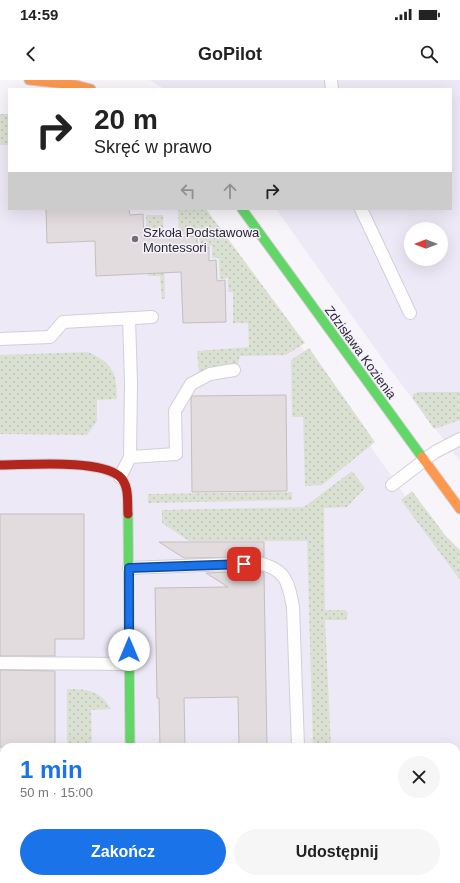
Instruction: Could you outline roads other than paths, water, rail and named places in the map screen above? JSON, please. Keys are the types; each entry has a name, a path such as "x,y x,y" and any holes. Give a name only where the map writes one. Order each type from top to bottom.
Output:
{"street":[{"path":"29,80 76,85 87,88"},
{"name":"Zdzisława Kozienia","path":"243,210 460,509"},
{"path":"0,465 84,465 108,470 120,477 127,490 130,743"}],"lane":[{"path":"362,210 410,313"},
{"path":"0,339 50,337 63,322 152,317"},
{"path":"120,477 130,457 131,383 129,318"},
{"path":"130,457 176,454 175,411 191,384 210,374 234,370"},
{"path":"392,485 435,452 460,439"},
{"path":"129,568 258,563 272,566 283,574 289,589 293,607 298,743"},
{"path":"0,663 129,664"}],"place":[{"name":"Szkoła Podstawowa Montessori","path":"135,239"}]}
